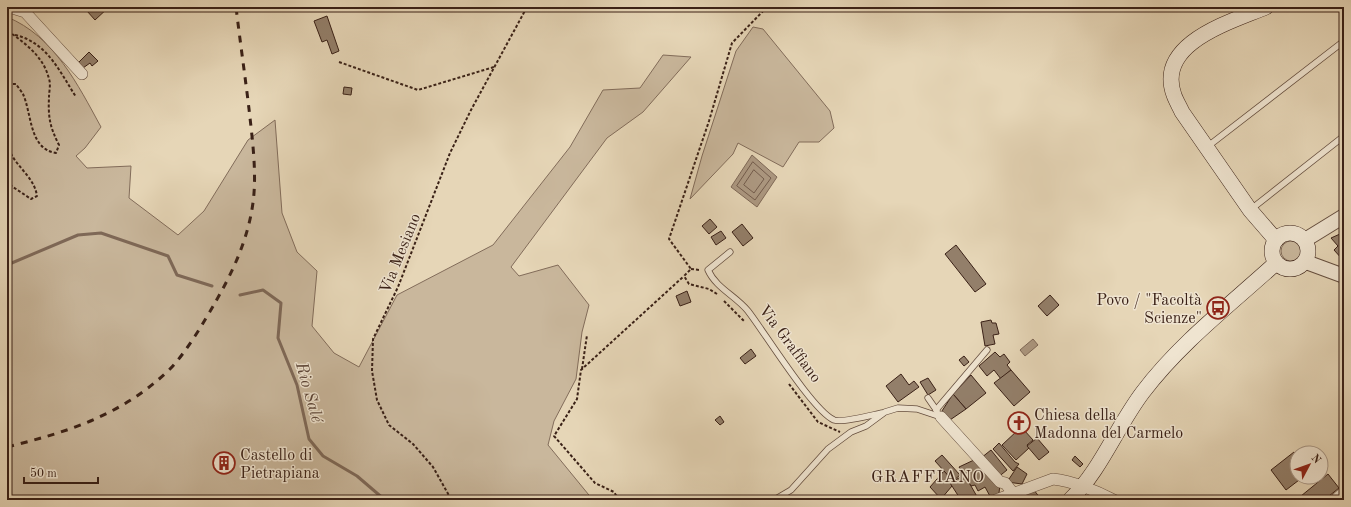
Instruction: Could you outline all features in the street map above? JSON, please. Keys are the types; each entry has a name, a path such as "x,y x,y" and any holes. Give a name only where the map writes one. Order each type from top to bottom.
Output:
{"main road":[{"path":"1266,7 1204,34 1193,41 1183,49 1172,68 1174,94 1182,112 1250,210 1276,240"},
{"path":"1290,233 1301,236 1305,240 1309,252 1306,262 1300,267 1290,270 1284,269 1276,264 1272,251 1276,240 1285,234 1290,233"},
{"path":"1070,500 1082,487 1128,413 1160,370 1276,264"}],"street":[{"path":"9,7 25,12 82,74"},
{"path":"1305,240 1344,216"},
{"path":"1306,262 1344,276"},
{"path":"938,413 974,455 1000,482 1006,483 1013,493"},
{"path":"996,500 1053,479 1062,480 1099,492 1114,500"},
{"path":"1334,500 1344,492"}],"lane":[{"path":"1207,147 1344,41"},
{"path":"1250,210 1344,136"},
{"path":"708,270 730,252"},
{"name":"Via Graffiano","path":"708,270 711,278 747,310 795,377 825,415 836,421 882,413 898,408 917,409 938,413"},
{"path":"928,398 938,413 987,350"},
{"name":"Via Graffiano","path":"774,500 792,490 828,449 851,432 866,426 882,413"}],"path":[{"name":"Via Mesiano","path":"451,499 433,467 413,444 389,425 377,400 372,371 373,339 398,287 450,153 471,110 527,7"},
{"path":"690,269 669,239 709,121 732,42 767,7"},
{"path":"7,89 8,84 16,84 23,94 30,123 37,140 47,152 56,153 59,145 50,127 48,115 50,79 41,60 22,40 8,31"},
{"path":"12,34 24,37 48,53 76,97"},
{"path":"339,62 418,90 495,66"},
{"path":"7,94 9,108 7,128"},
{"path":"7,144 9,151 20,168 35,185 37,196 31,199 7,183"},
{"path":"690,269 708,270"},
{"path":"581,370 690,269"},
{"path":"684,276 689,284 696,284"},
{"path":"587,335 577,398 554,436 595,483 614,492 619,500"}],"shaded area":[{"path":"7,17 24,25 38,36 63,63 74,79 101,127 85,148 76,156 87,168 131,166 129,198 178,235 204,211 248,140 275,120 282,213 297,252 317,271 312,326 334,353 359,367 397,295 493,245 570,147 603,90 640,88 663,55 691,57 643,112 607,138 511,267 519,276 558,265 589,305 582,332 576,379 554,421 548,445 593,500 7,500"},
{"path":"753,27 763,29 830,111 834,128 819,142 799,142 783,167 738,143 733,154 690,199 702,156 736,51"},
{"path":"1291,241 1298,244 1301,251 1298,258 1291,261 1284,258 1281,251 1284,244"}],"water":[{"path":"752,155 777,177 757,207 731,187"},
{"path":"1033,339 1038,345 1025,356 1020,350"}],"building":[{"path":"91,7 95,9 97,7 109,7 95,20 87,11"},
{"path":"327,16 339,51 332,54 327,40 322,42 314,21"},
{"path":"89,52 98,61 92,66 90,63 83,68 78,63"},
{"path":"344,87 352,88 351,95 343,94"},
{"path":"710,219 717,227 709,234 702,226"},
{"path":"742,224 753,238 743,246 732,232"},
{"path":"721,231 726,238 716,245 711,237"},
{"path":"1340,234 1344,240 1343,260 1334,250 1338,246 1331,238"},
{"path":"956,245 986,284 975,292 945,254"},
{"path":"687,291 691,302 680,306 676,296"},
{"path":"1050,295 1059,305 1047,316 1038,306"},
{"path":"991,320 992,323 996,323 999,334 993,335 995,344 985,346 981,322"},
{"path":"751,349 756,356 745,364 740,358"},
{"path":"995,352 1000,357 1004,354 1010,362 1007,365 1011,370 1001,379 994,370 987,376 979,366"},
{"path":"964,356 969,362 964,366 959,360"},
{"path":"1011,370 1030,392 1014,406 994,383"},
{"path":"901,374 909,385 914,381 919,387 898,402 886,386"},
{"path":"971,375 986,393 966,409 953,394"},
{"path":"928,378 936,390 928,395 920,382"},
{"path":"953,394 966,409 947,422 940,414"},
{"path":"720,416 724,422 720,425 715,420"},
{"name":"Chiesa della Madonna del Carmelo","path":"1019,417 1025,424 1019,429 1013,422"},
{"path":"1018,430 1021,433 1024,430 1033,440 1027,445 1029,448 1016,460 1002,445"},
{"path":"1037,438 1049,452 1039,460 1027,446"},
{"path":"999,443 1015,462 1019,464 1013,471 993,449"},
{"path":"991,450 1007,470 997,478 981,458"},
{"path":"942,455 960,475 953,481 935,461"},
{"path":"1075,456 1083,464 1080,467 1072,460"},
{"path":"1289,456 1289,485 1293,485 1286,490 1271,470"},
{"name":"Castello di Pietrapiana","path":"221,457 227,458 229,461 228,466 224,468 219,467"},
{"path":"974,460 1000,484 999,493 991,498 985,487 978,491 975,485 971,486 959,467"},
{"path":"1017,467 1027,474 1022,484 1007,482"},
{"path":"944,471 953,481 952,486 941,499 930,487"},
{"path":"964,475 979,500 961,500 950,483"},
{"path":"1329,475 1339,488 1324,500 1304,500 1301,496 1314,485 1329,485"},
{"path":"1033,489 1041,499 1018,500 1015,496 1021,492 1025,496"}],"waterway":[{"name":"Rio Salé","path":"7,265 78,235 101,233 168,256 177,275 212,286"},
{"name":"Rio Salé","path":"240,295 263,290 281,303 278,338 297,385 309,439 323,456 357,476 385,500"}],"railway":[{"path":"7,447 51,435 93,420 132,399 151,386 169,370 182,355 200,328 223,288 236,263 246,236 254,193 254,162 251,130 236,7"}],"place":[{"name":"Povo / \"Facoltà Scienze\"","path":"1218,308"},
{"name":"Chiesa della Madonna del Carmelo","path":"1019,423"},
{"name":"Castello di Pietrapiana","path":"224,463"}],"district":[{"name":"GRAFFIANO","path":"928,476"}]}
